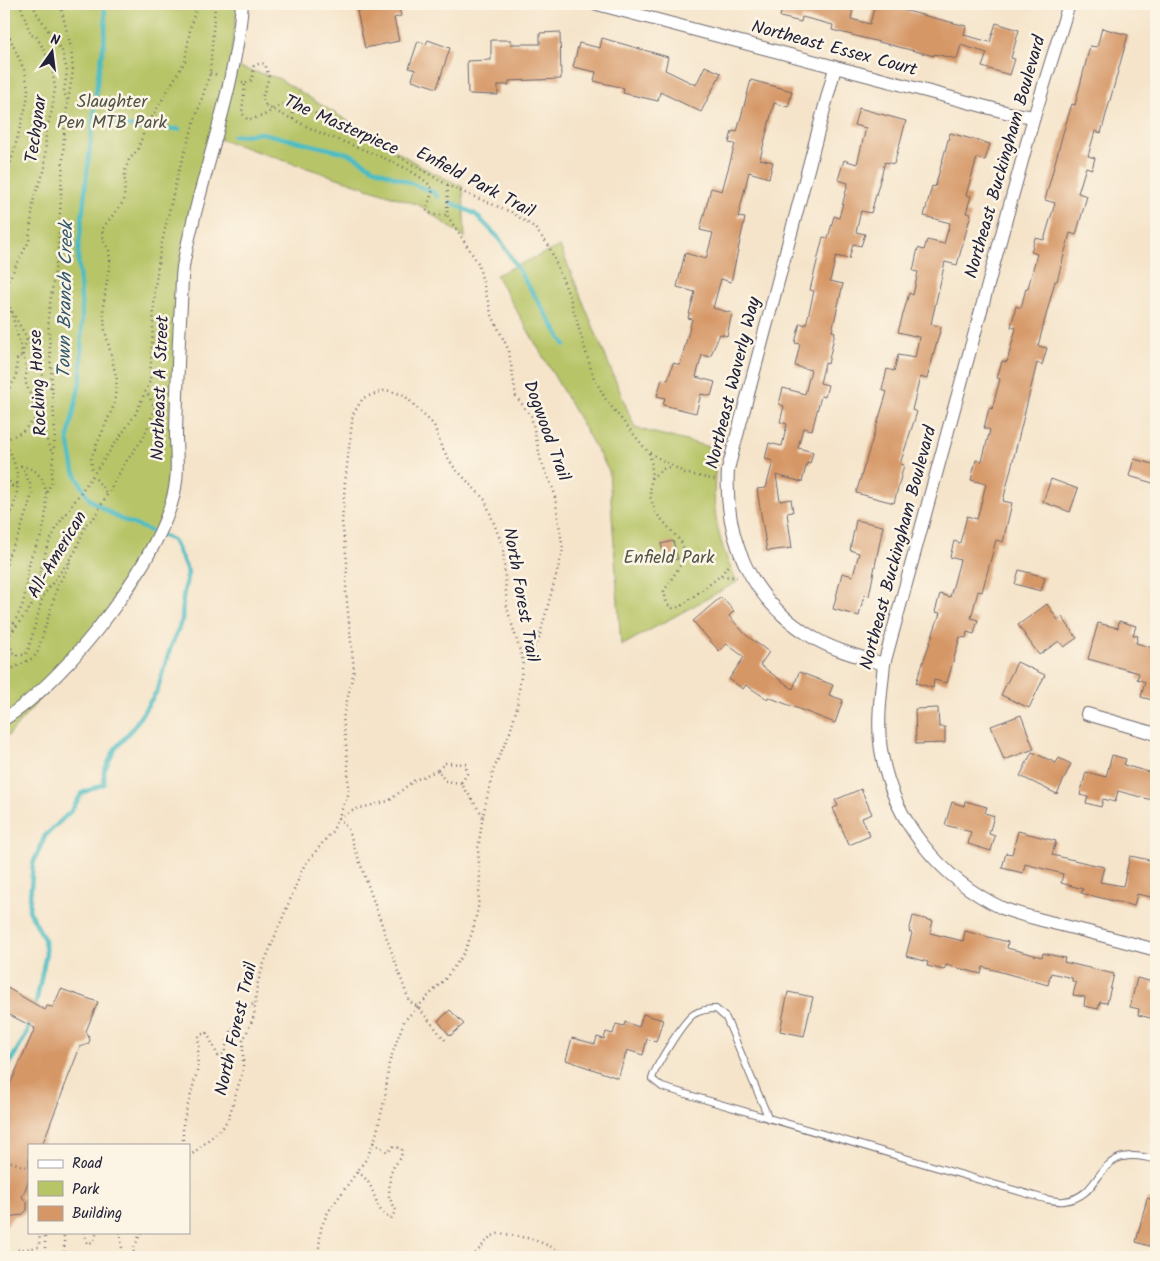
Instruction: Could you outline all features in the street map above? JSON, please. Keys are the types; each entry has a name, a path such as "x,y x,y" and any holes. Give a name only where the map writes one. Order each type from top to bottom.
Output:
{"street":[{"name":"Northeast A Street","path":"4,719 29,702 59,673 94,632 136,575 161,532 176,482 180,322 184,263 198,200 232,79 242,4"},
{"name":"Northeast Essex Court","path":"597,4 1009,113 1034,117"},
{"name":"Northeast Buckingham Boulevard","path":"1069,4 1034,117 884,664 879,702 881,754 891,791 910,828 939,865 968,888 1003,908 1156,950"},
{"name":"Northeast Waverly Way","path":"835,68 728,466 727,504 734,540 753,580 780,614 813,638 852,654 884,664"},
{"path":"1086,714 1156,734"}],"lane":[{"path":"769,1119 726,1018 716,1009 706,1009 693,1015 655,1068 652,1080 662,1087 769,1119 1045,1199 1064,1201 1084,1193 1107,1165 1121,1156 1139,1155 1156,1160"}],"path":[{"path":"4,4 8,34 25,72 28,88 27,102 6,180 4,202"},
{"name":"Techgnar","path":"4,289 29,241 34,197 45,169 46,131 52,110 55,88 52,67 36,36 31,35 20,4"},
{"path":"33,4 36,12 62,51 67,71 64,91 68,102"},
{"name":"Rocking Horse","path":"47,492 51,483 55,435 48,317 58,250 72,64 71,48 60,4"},
{"path":"92,469 91,458 114,405 118,380 105,330 104,297 110,262 109,250 104,242 102,229 124,201 126,171 130,160 138,149 149,123 185,61 191,24 198,4"},
{"path":"4,642 32,607 45,554 58,525 135,415 147,392 150,381 155,288 160,251 178,173 210,73 215,4"},
{"name":"The Masterpiece","path":"246,83 252,80 254,66 261,63 265,64 269,77 262,98 266,106 314,130 379,155 419,176 433,190 426,210 433,215 446,215"},
{"path":"240,82 246,83 242,113 248,120 263,116 282,104 293,105 293,119"},
{"name":"Enfield Park Trail","path":"293,105 372,141 448,186 511,212 534,227 549,246 570,298 593,376 606,400 648,452 685,473 727,483"},
{"path":"446,215 448,186"},
{"name":"Dogwood Trail","path":"446,215 478,264 491,313 508,351 516,396 530,416 541,460 554,490 563,550 538,642 523,661"},
{"path":"4,301 8,302 11,311 26,370 25,381 27,388 44,426 48,446 53,453"},
{"path":"11,311 41,367 44,382 52,388"},
{"path":"4,396 16,378 17,358 21,356 27,338"},
{"name":"North Forest Trail","path":"190,1156 223,1128 229,1117 243,1070 243,1041 254,1016 256,985 291,894 304,866 322,845 339,818 348,795 348,764 343,718 354,670 346,593 347,561 342,522 353,414 363,398 386,390 404,395 434,425 441,446 453,466 485,500 503,547 507,608 523,661 517,708 510,732 493,771 483,816 478,849 480,878 478,908 472,933 464,953 446,978 404,1021 389,1063 385,1097 373,1143 357,1172 328,1212 321,1228 318,1256"},
{"name":"All-American","path":"10,643 12,652 17,655 25,654 28,651 43,596 75,552 86,524 94,518 125,463 144,437 154,408 147,392"},
{"path":"4,531 12,515 20,483 15,461 4,440 22,432 36,418 40,419"},
{"path":"648,452 652,465 650,496 655,512 682,542 684,551 683,561 664,591 667,604 673,608 680,607 720,576 729,564"},
{"path":"15,461 21,466 31,467 40,477 47,492"},
{"name":"All-American","path":"4,579 8,556 20,532 32,494 30,484 21,466"},
{"path":"652,478 663,469 673,466"},
{"path":"4,473 12,486 20,483"},
{"path":"96,479 108,494"},
{"name":"All-American","path":"12,627 24,598 25,580 32,555 42,534 47,492"},
{"path":"4,673 37,654 58,588 75,552"},
{"path":"720,576 737,577"},
{"path":"446,1040 418,1007 409,1001 348,829 339,818 356,809 389,801 413,780 438,770 445,763 466,764 467,774 461,783"},
{"path":"438,770 446,781 461,783 483,816"},
{"path":"183,1144 183,1123 194,1087 199,1035 207,1033 218,1056 224,1054 232,1028 244,1009 255,1003"},
{"path":"357,1172 370,1182 380,1211 391,1219 396,1210 389,1196 390,1175 394,1166 401,1158 402,1149 394,1146 388,1152 383,1151 373,1143"},
{"path":"6,1160 28,1168"},
{"path":"472,1257 490,1236 500,1233 532,1239 567,1253 592,1257"},
{"path":"11,1257 17,1250 39,1248 40,1234"},
{"path":"45,1234 46,1257"},
{"path":"64,1234 64,1257"},
{"path":"85,1234 87,1243 92,1242 96,1234"},
{"path":"120,1234 123,1257"},
{"path":"134,1257 134,1248 140,1234"},
{"path":"292,1257 306,1254 318,1256"}],"green space":[{"name":"Slaughter Pen MTB Park","path":"4,4 238,4 230,65 278,78 422,167 463,187 465,238 419,205 216,138 185,263 171,499 129,593 9,735 4,738"},
{"name":"Enfield Park","path":"560,246 635,428 718,449 714,486 716,517 723,548 737,582 621,646 609,471 496,275"}],"building":[{"path":"389,4 398,4 401,16 394,18 399,41 365,48 357,11"},
{"path":"783,4 802,4 815,7 815,4 854,4 851,19 870,24 875,4 887,4 887,6 966,26 964,35 990,42 996,23 1019,30 1011,58 1015,59 1010,75 982,67 987,53 961,45 957,59 934,54 934,56 832,30 833,25 802,17 801,22 780,17"},
{"path":"1102,28 1128,35 1101,133 1095,131 1088,156 1095,158 1092,169 1086,167 1078,193 1087,196 1076,235 1070,233 1038,346 1047,348 1042,365 1037,363 1003,501 1012,503 1003,542 996,540 982,592 978,591 971,618 978,620 974,634 967,632 966,638 960,637 947,683 934,680 933,688 916,683 940,613 935,612 940,594 950,597 960,560 950,557 954,541 960,543 967,516 977,519 986,484 971,480 976,460 982,461 990,430 984,428 989,408 992,409 1000,379 997,378 1002,361 1007,362 1016,328 1011,327 1016,306 1021,308 1026,288 1028,288 1037,254 1031,252 1035,238 1044,240 1055,203 1045,200 1063,133 1072,104 1075,105 1090,46 1097,47"},
{"path":"560,32 561,79 509,81 509,85 498,85 498,95 468,94 467,61 491,60 491,40 511,40 511,44 540,44 540,33"},
{"path":"602,38 668,57 665,70 696,85 705,66 721,73 701,112 660,92 658,101 623,93 624,88 594,81 596,72 573,67 579,43 600,48"},
{"path":"428,40 450,48 437,88 412,80 415,70 409,68 418,41 426,44"},
{"path":"751,80 792,91 788,107 774,103 760,159 773,162 769,178 749,172 738,217 745,218 731,282 721,279 713,308 732,313 727,336 720,334 710,357 702,355 696,377 715,382 711,396 701,394 696,413 663,405 665,398 657,396 662,379 668,380 673,363 680,365 692,319 688,318 695,292 677,287 685,253 706,259 713,233 700,230 711,188 722,191 735,144 729,143 732,131 737,132"},
{"path":"859,108 906,121 894,164 885,162 871,213 861,211 856,232 865,234 861,246 853,244 849,259 836,256 830,281 843,284 832,331 835,332 828,364 825,363 820,383 828,385 825,397 821,396 812,430 803,428 798,448 813,452 810,464 807,463 802,482 776,475 780,501 791,499 793,512 787,513 792,548 767,551 757,489 766,488 773,461 765,459 769,443 782,446 787,424 780,422 784,406 779,404 783,388 805,394 811,370 795,366 800,344 795,343 800,323 806,325 814,291 810,290 823,237 828,238 834,216 839,218 848,183 838,180 844,160 857,164 866,128 854,125"},
{"path":"950,133 990,144 985,160 977,158 966,195 971,196 966,213 971,214 957,265 945,262 931,324 941,327 927,379 920,377 912,410 917,412 900,464 904,465 894,503 856,493 887,392 882,390 887,369 894,371 898,355 915,358 919,337 898,332 909,293 913,295 918,272 913,271 918,248 924,250 927,240 944,244 950,223 924,216 932,186 935,187"},
{"path":"1134,459 1156,465 1156,484 1129,476"},
{"path":"1051,479 1078,489 1070,512 1043,502"},
{"path":"856,520 883,526 869,596 864,595 859,616 833,609 842,573 853,576 859,553 850,550"},
{"path":"673,541 678,559 666,562 661,544"},
{"path":"1019,570 1045,577 1041,591 1015,584"},
{"path":"721,597 734,611 729,616 747,636 769,652 760,665 793,689 799,672 833,685 829,695 843,700 835,723 768,697 767,699 746,685 743,689 729,679 744,657 727,644 719,651 693,621"},
{"path":"1047,604 1058,620 1062,617 1077,638 1064,647 1059,641 1039,655 1018,625"},
{"path":"1119,621 1136,626 1133,635 1138,636 1136,643 1156,649 1156,701 1141,697 1145,682 1137,679 1139,673 1088,659 1098,623 1118,628"},
{"path":"1017,662 1045,675 1029,708 1001,695"},
{"path":"938,708 939,727 945,727 945,743 916,744 915,709"},
{"path":"1021,715 1034,749 1004,760 991,726"},
{"path":"1032,752 1056,763 1059,758 1071,764 1057,794 1020,776"},
{"path":"1112,755 1126,759 1124,765 1156,774 1156,801 1118,791 1115,802 1103,799 1101,807 1086,803 1088,797 1080,795 1086,772 1106,777"},
{"path":"861,789 872,814 862,818 870,836 849,845 833,808 838,806 835,800"},
{"path":"965,801 987,807 985,813 994,816 989,834 995,836 991,851 968,844 971,832 945,825 952,802 964,806"},
{"path":"1018,831 1056,841 1052,855 1104,867 1100,882 1123,886 1130,856 1155,861 1152,872 1156,873 1156,898 1137,894 1134,906 1081,893 1083,889 1061,883 1063,874 1025,864 1023,873 1002,868 1006,853 1012,854"},
{"path":"913,916 933,921 930,933 963,941 965,931 1008,942 1007,948 1042,957 1043,953 1065,958 1064,962 1114,974 1107,1003 1100,1002 1098,1009 1084,1006 1085,997 1073,995 1076,983 1072,981 1072,978 1051,973 1048,985 983,967 981,974 946,965 944,970 927,966 928,962 906,956 912,933 909,932"},
{"path":"1137,978 1153,982 1151,990 1156,991 1155,1019 1138,1015 1139,1009 1130,1007"},
{"path":"4,986 45,1010 47,1006 53,1007 61,989 98,1002 86,1031 90,1040 88,1044 80,1047 42,1144 28,1144 28,1182 22,1197 27,1202 27,1210 22,1215 14,1216 4,1228 4,1098 35,1028 4,1012"},
{"path":"788,992 813,997 804,1036 780,1031"},
{"path":"450,1010 464,1024 450,1036 438,1021"},
{"path":"643,1014 663,1020 656,1042 647,1039 643,1055 627,1050 618,1078 566,1060 572,1038 595,1044 597,1037 604,1039 606,1032 613,1034 616,1024 624,1026 625,1022 639,1027"},
{"path":"1147,1198 1156,1201 1156,1248 1136,1242"}],"waterway":[{"name":"Town Branch Creek","path":"35,1008 46,954 44,939 29,910 33,864 45,836 71,811 82,793 104,784 104,771 115,749 133,728 157,691 170,649 182,620 183,597 188,572 173,540 118,518 89,499 74,471 68,438 81,378 82,314 78,254 98,75 104,39 104,4"},
{"path":"93,120 145,129 179,129"},
{"path":"233,136 262,133 350,154 373,168 433,192 438,197"},
{"path":"450,202 475,214 499,238 565,345"},
{"name":"Town Branch Creek","path":"4,1072 25,1037 30,1020"}]}
